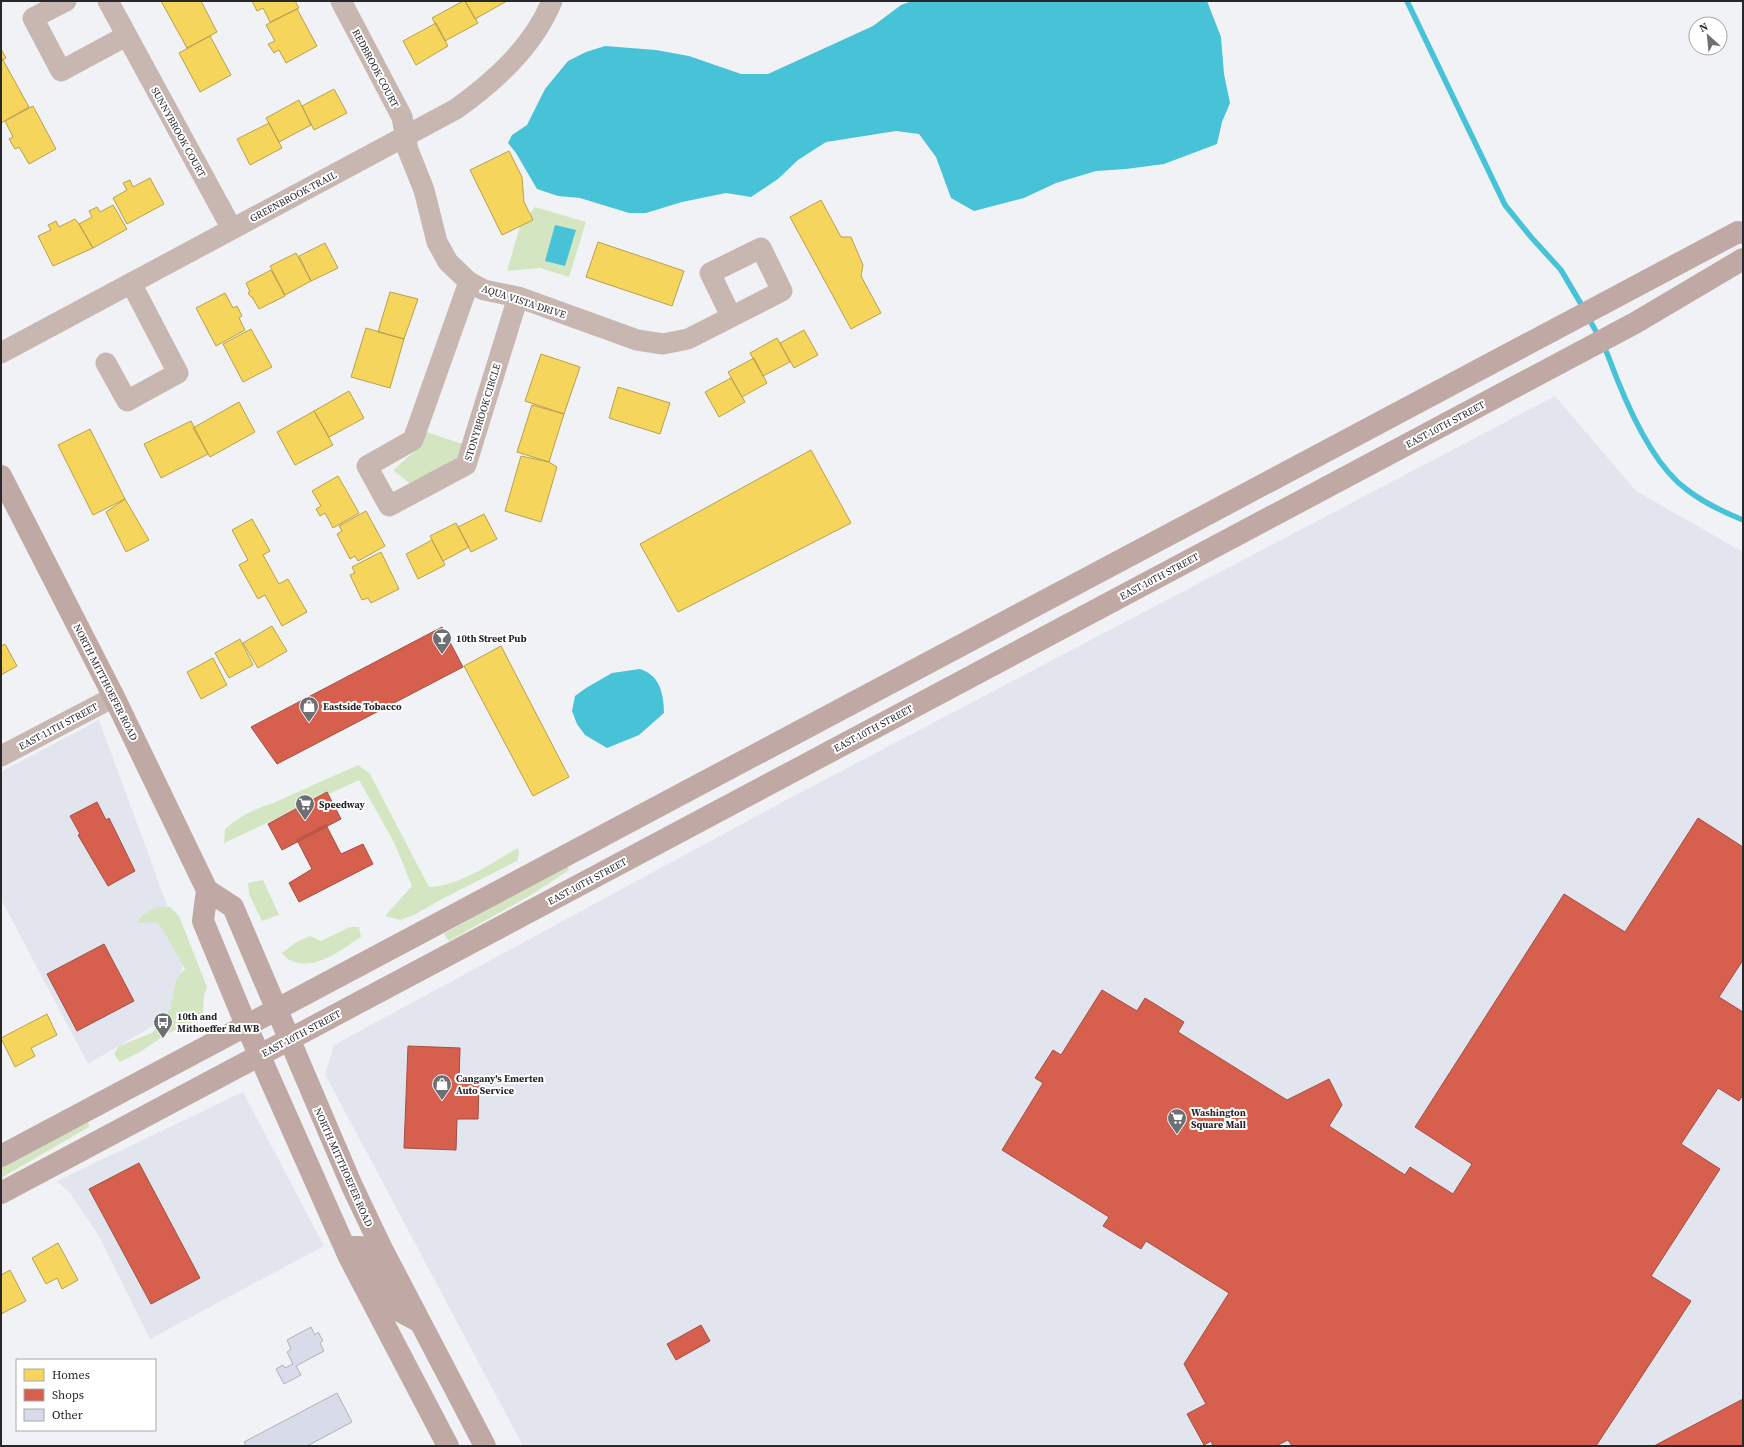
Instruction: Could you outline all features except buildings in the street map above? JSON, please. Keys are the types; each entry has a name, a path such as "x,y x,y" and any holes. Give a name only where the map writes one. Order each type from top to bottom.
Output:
{"main road":[{"path":"1,1156 1738,232 1743,233"},
{"name":"EAST 10TH STREET","path":"1,1193 1635,323 1743,260"},
{"name":"NORTH MITTHOEFER ROAD","path":"1,476 114,696 208,890 233,907 352,1186 381,1247 485,1446"},
{"path":"208,890 203,921 246,1025 346,1250 384,1327 448,1446"},
{"path":"346,1250 352,1247 360,1247 366,1253 396,1309 420,1322"}],"street":[{"path":"66,1 33,18 60,71 126,36"},
{"name":"SUNNYBROOK COURT","path":"108,1 232,229"},
{"name":"REDBROOK COURT","path":"341,1 400,113 406,136"},
{"name":"GREENBROOK TRAIL","path":"1,353 456,109 495,79 523,49 542,21 552,1"},
{"name":"AQUA VISTA DRIVE","path":"406,136 410,158 424,190 439,247 448,262 469,282 484,290 518,297 637,340 650,342 669,343 688,339 731,316"},
{"name":"STONYBROOK CIRCLE","path":"469,282 413,440 367,466 389,506 466,465 518,297"},
{"path":"106,363 127,401 178,373 131,283"},
{"name":"EAST 11TH STREET","path":"1,756 114,696"}],"shaded area":[{"name":"Washington Square Mall","path":"1555,396 1636,491 1743,552 1743,1446 523,1446 325,1074 334,1045 790,798"},
{"path":"99,720 185,954 173,1014 88,1064 1,899 1,772"},
{"path":"243,1092 324,1246 150,1339 99,1236 70,1193 57,1181"}],"green space":[{"path":"535,207 586,222 569,277 540,268 507,271 520,226"},
{"path":"426,432 463,444 464,451 428,485 410,484 393,470 421,446"},
{"path":"358,765 370,774 429,887 452,883 475,873 518,848 519,854 517,861 414,915 400,920 385,916 412,886 394,842 359,780 224,843 225,829 246,814"},
{"path":"567,865 569,870 531,895 449,941 444,934"},
{"path":"263,880 279,915 262,921 249,894 248,883"},
{"path":"158,907 170,907 179,916 207,987 204,996 203,1012 190,1025 168,1033 140,1052 120,1062 114,1054 119,1046 152,1033 165,1017 170,1009 176,980 185,969 162,928 156,922 136,923 144,914"},
{"path":"350,927 359,927 361,937 337,953 319,961 301,963 289,960 282,953 295,943 310,936 321,941"},
{"path":"88,1119 89,1127 1,1178 1,1166"}],"water":[{"path":"912,1 1207,1 1221,37 1224,74 1230,103 1222,122 1217,144 1164,164 1096,171 1056,183 1024,198 974,211 951,198 936,157 919,134 896,131 826,142 798,160 778,179 751,197 726,193 682,202 646,213 629,213 580,198 558,196 537,189 516,153 508,143 512,135 527,125 545,89 568,61 586,52 605,46 656,50 689,56 741,74 768,74 873,26 901,5"},
{"path":"555,225 576,230 565,266 545,261"},
{"path":"640,669 650,674 658,683 664,703 664,713 639,735 607,748 585,735 577,724 572,711 575,696 612,673"}],"waterway":[{"path":"1407,1 1505,205 1561,270 1584,309"},
{"path":"1588,317 1599,337"},
{"path":"1603,345 1637,423 1655,454 1665,467 1675,479 1700,499 1743,520"}],"place":[{"name":"10th Street Pub","path":"442,655"},
{"name":"Eastside Tobacco","path":"309,723"},
{"name":"Speedway","path":"305,821"},
{"name":"10th and Mithoeffer Rd WB","path":"163,1039"},
{"name":"Cangany's Emerten Auto Service","path":"442,1101"},
{"name":"Washington Square Mall","path":"1177,1135"}]}
